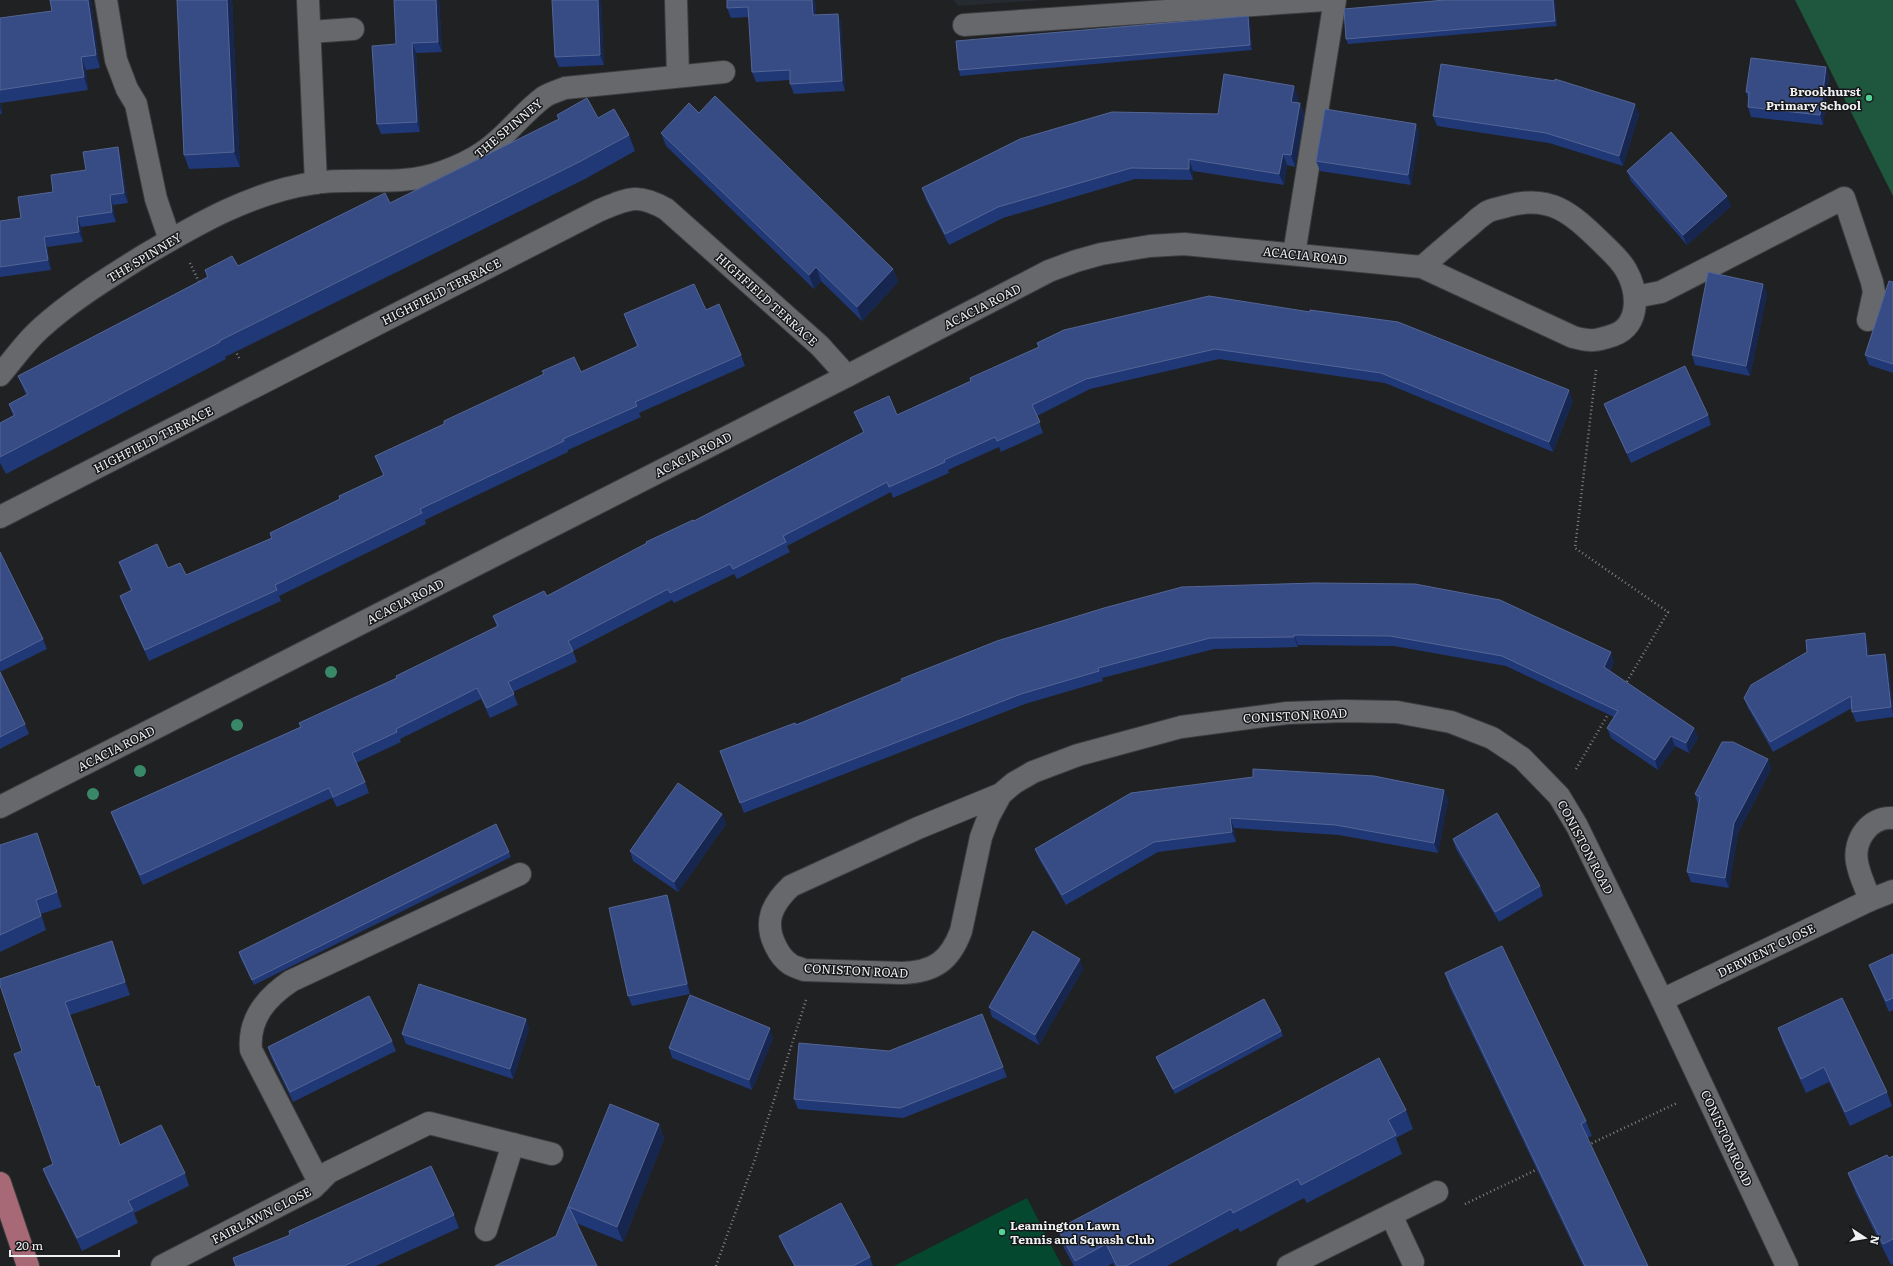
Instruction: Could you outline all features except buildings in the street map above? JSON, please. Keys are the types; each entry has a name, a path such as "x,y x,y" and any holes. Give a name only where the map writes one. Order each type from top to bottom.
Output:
{"main road":[{"path":"0,1183 28,1266"}],"street":[{"path":"106,0 116,60 127,89 136,104 156,199 170,240"},
{"path":"308,0 316,183"},
{"path":"676,0 678,76"},
{"path":"964,25 1325,0"},
{"path":"1294,254 1335,0"},
{"path":"310,32 353,29"},
{"name":"THE SPINNEY","path":"0,375 19,350 61,311 108,278 170,240 239,204 295,187 316,183 393,180 439,173 464,164 484,152 545,96 565,88 724,72"},
{"path":"1635,297 1661,292 1844,198 1874,292 1868,320"},
{"name":"HIGHFIELD TERRACE","path":"0,517 622,200 646,199 666,210 820,346 847,376"},
{"name":"ACACIA ROAD","path":"0,806 1049,272 1076,261 1123,250 1184,244 1422,267 1573,337 1589,342 1600,340 1619,333 1633,316 1635,297 1626,270 1615,256 1576,218 1559,208 1543,204 1520,203 1487,212 1422,267"},
{"name":"CONISTON ROAD","path":"1001,794 989,816 981,837 961,930 956,945 946,959 932,967 918,972 902,973 804,970 790,964 779,954 770,935 771,914 779,898 791,886 918,828 1001,794 1014,783 1052,764 1128,740 1181,726 1287,713 1344,711 1397,712 1451,722 1492,738 1522,758 1558,796 1578,826 1662,1000 1787,1266"},
{"path":"1870,900 1858,869 1857,850 1862,836 1870,825 1878,819 1893,818"},
{"path":"319,1182 251,1050 251,1030 264,1002 291,980 520,874"},
{"name":"DERWENT CLOSE","path":"1662,1000 1870,900 1893,891"},
{"name":"FAIRLAWN CLOSE","path":"162,1266 313,1188 329,1172 429,1122 552,1154"},
{"path":"486,1230 513,1144"},
{"path":"1288,1266 1437,1192"},
{"path":"1390,1215 1413,1262"}],"path":[{"path":"187,258 201,285"},
{"path":"232,345 243,366"},
{"path":"1596,370 1575,548 1668,612 1625,686"},
{"path":"1574,771 1613,706"},
{"path":"716,1266 755,1159 804,1005"},
{"path":"1585,1147 1678,1102"},
{"path":"1464,1205 1542,1167"}],"shaded area":[{"path":"953,0 1043,0 958,6"}],"green space":[{"name":"Brookhurst Primary School","path":"1795,0 1893,0 1893,196"},
{"name":"Leamington Lawn Tennis and Squash Club","path":"1027,1198 1062,1266 894,1266"}],"place":[{"name":"Brookhurst Primary School","path":"1869,98"},
{"name":"Leamington Lawn Tennis and Squash Club","path":"1002,1232"}]}
